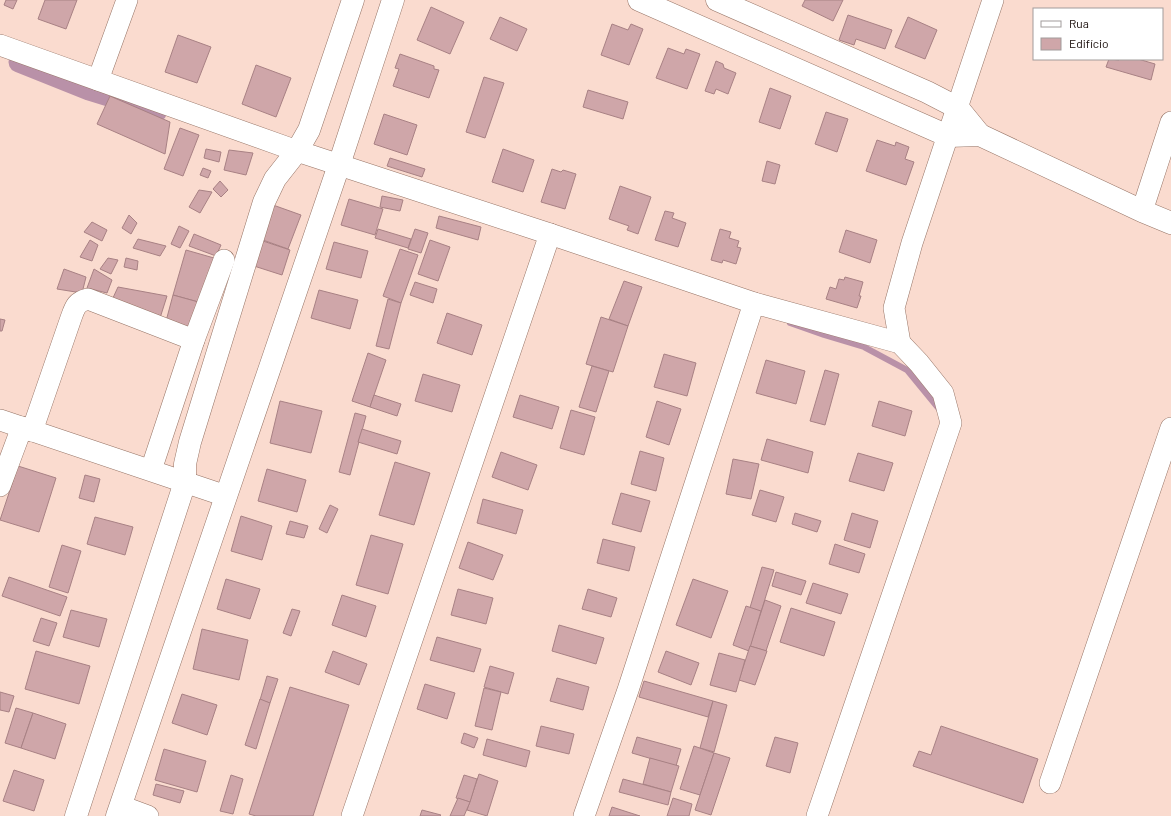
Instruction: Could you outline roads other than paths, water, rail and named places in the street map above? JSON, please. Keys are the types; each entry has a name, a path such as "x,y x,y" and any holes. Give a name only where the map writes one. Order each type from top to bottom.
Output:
{"street":[{"path":"98,80 127,0"},
{"path":"76,816 185,482 185,464 190,442 264,202 275,179 297,152 309,130 353,0"},
{"path":"148,816 119,811 339,165 393,0"},
{"path":"639,0 948,136 980,135"},
{"path":"717,0 927,92 958,108 980,135 1142,211 1171,223"},
{"path":"900,343 894,308 912,243 993,0"},
{"path":"791,67 804,38"},
{"path":"0,45 297,152 550,234 754,303 900,343 919,362 943,392 951,423 818,816"},
{"path":"1142,211 1171,122"},
{"path":"352,816 550,234"},
{"path":"151,470 194,340 224,260"},
{"path":"0,486 27,429 75,307 80,301 88,299 194,340"},
{"path":"584,816 628,690 754,303"},
{"path":"0,420 226,496"},
{"path":"1050,783 1171,428"}],"waterway":[{"path":"19,62 89,90 157,111"},
{"path":"790,323 864,347 907,370 939,409"}]}
